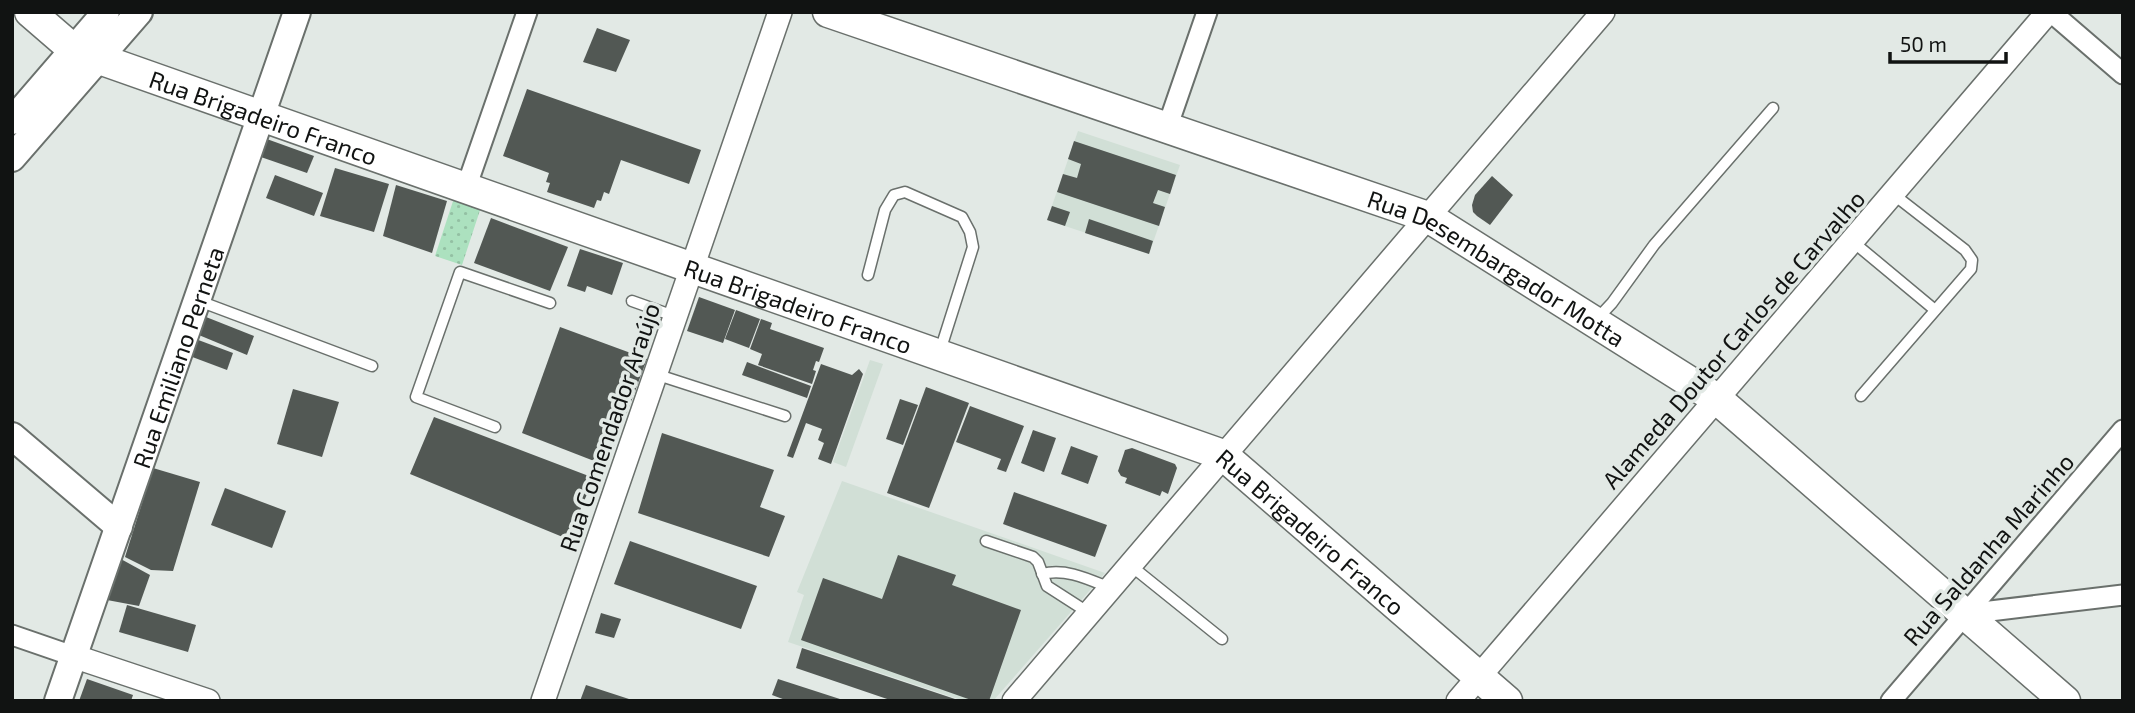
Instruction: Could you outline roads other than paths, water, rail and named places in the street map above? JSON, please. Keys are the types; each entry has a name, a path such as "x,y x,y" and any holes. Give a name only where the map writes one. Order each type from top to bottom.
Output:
{"main road":[{"name":"Rua Brigadeiro Franco","path":"30,12 86,54 1223,455 1507,701"},
{"path":"12,158 86,54 106,12"},
{"path":"12,121 86,54 139,12"},
{"name":"Rua Emiliano Perneta","path":"58,701 297,12"},
{"name":"Rua Desembargador Motta","path":"828,12 1428,217 1717,399 2065,701"},
{"path":"12,436 119,527"}],"street":[{"path":"466,188 527,12"},
{"name":"Rua Comendador Araújo","path":"543,701 779,12"},
{"path":"1167,128 1208,12"},
{"path":"1014,701 1603,12"},
{"path":"2049,12 2123,74"},
{"name":"Alameda Doutor Carlos de Carvalho","path":"1458,701 2049,12"},
{"name":"Rua Saldanha Marinho","path":"1891,701 2123,429"},
{"path":"1965,614 2123,595"},
{"path":"12,635 208,701"}],"lane":[{"path":"1594,322 1612,303 1654,245 1773,108"},
{"path":"869,275 885,210 894,195 905,192 962,217 970,232 973,247 939,355"},
{"path":"1861,396 1971,269 1972,260 1965,250 1893,194"},
{"path":"1852,241 1935,310"},
{"path":"495,427 416,397 460,272 550,303"},
{"path":"197,300 372,366"},
{"path":"632,301 675,316"},
{"path":"655,374 785,416"},
{"path":"986,541 1033,557 1038,562 1046,586 1089,613"},
{"path":"1130,565 1222,639"},
{"path":"1042,574 1063,572 1110,588"}]}
